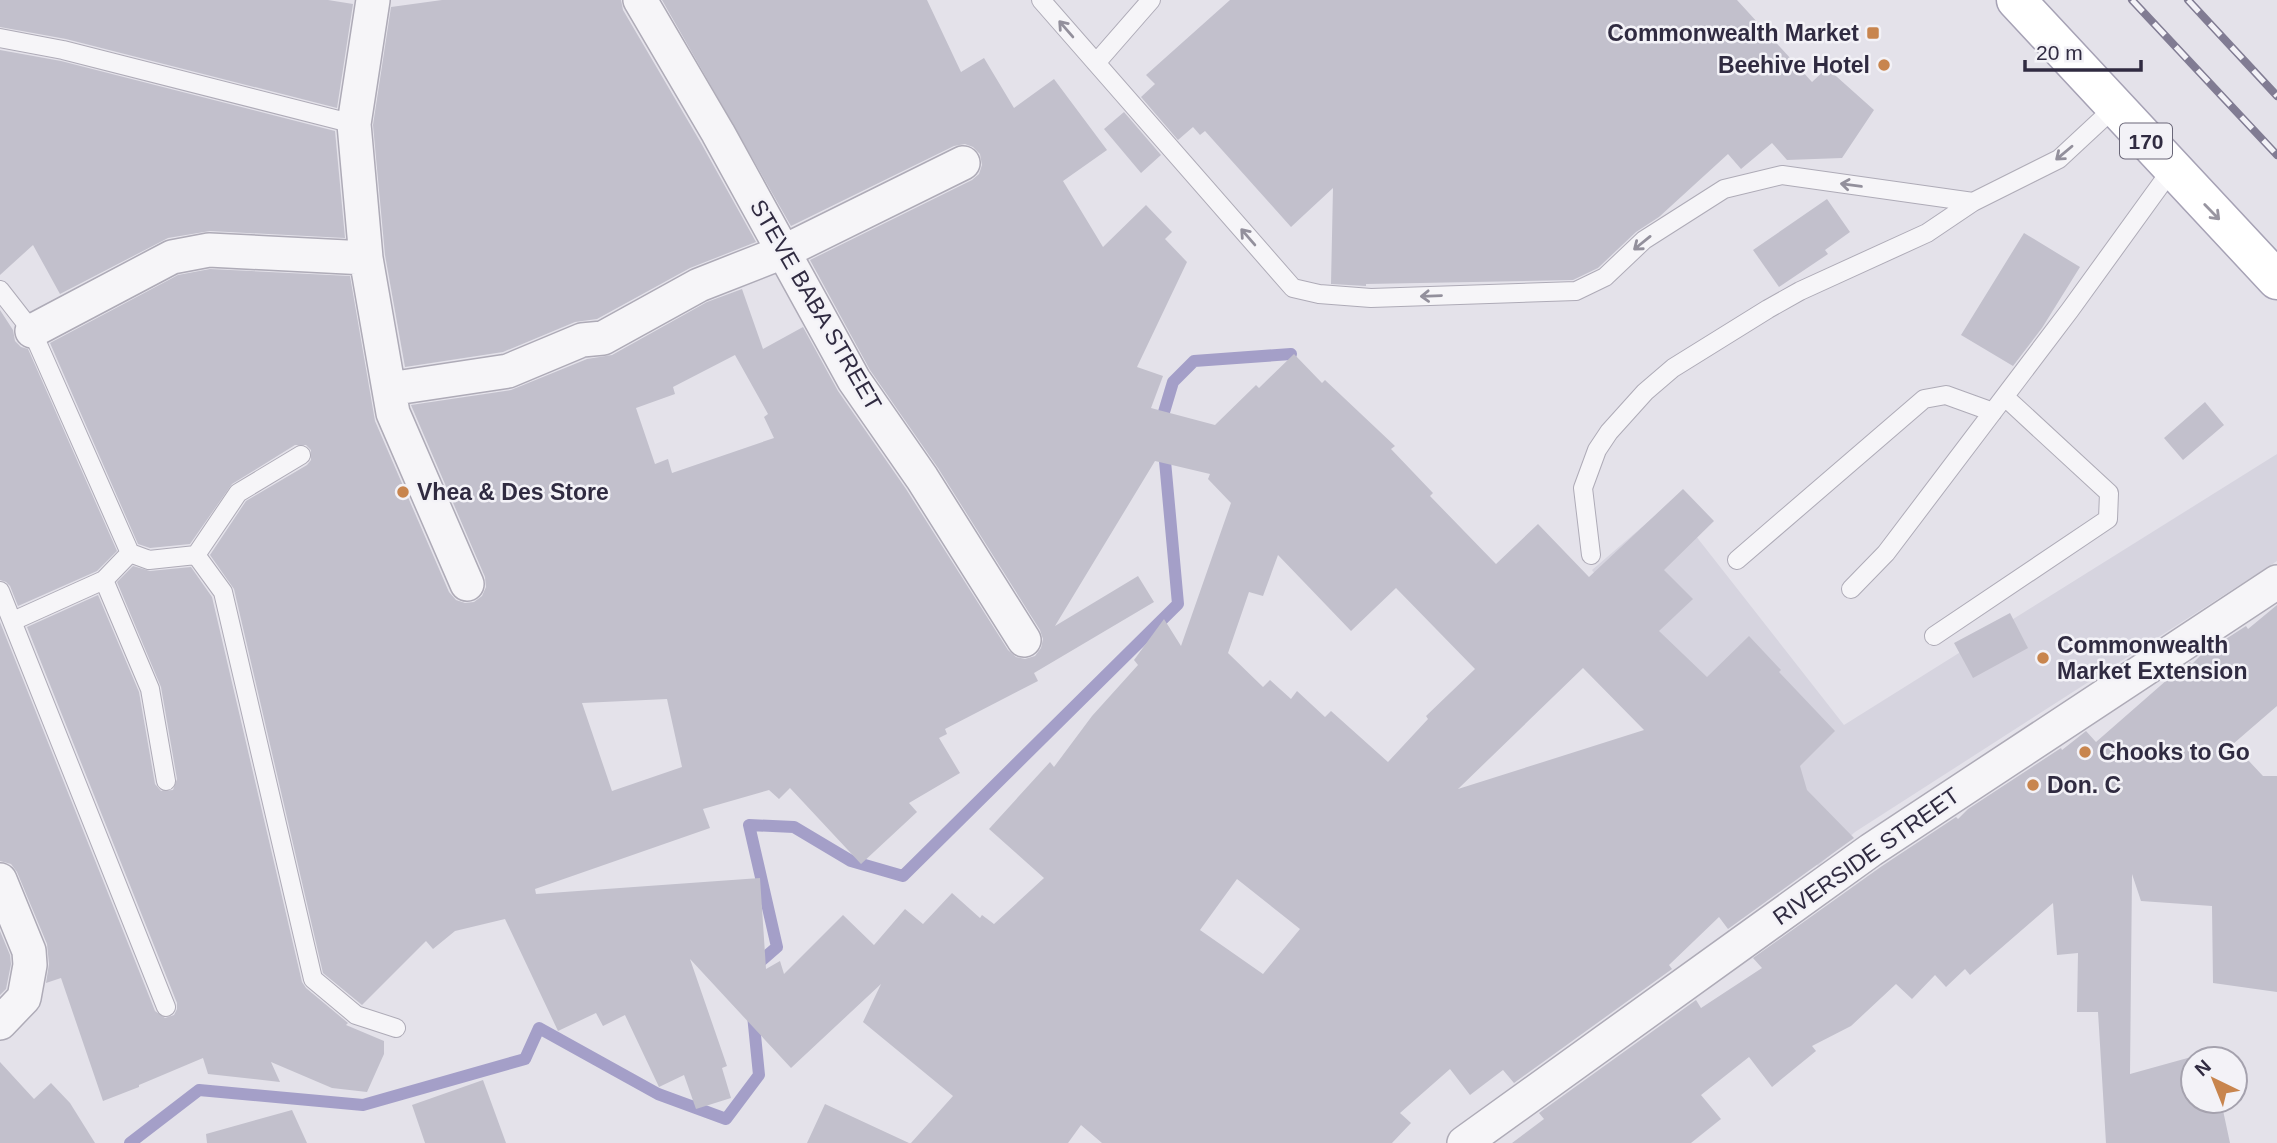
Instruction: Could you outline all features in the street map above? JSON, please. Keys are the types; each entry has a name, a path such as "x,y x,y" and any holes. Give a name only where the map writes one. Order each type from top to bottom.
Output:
{"main road":[{"name":"170","path":"2016,0 2277,280"}],"street":[{"path":"373,0 354,124 366,258 393,413 467,584"},
{"name":"STEVE BABA STREET","path":"640,0 718,133 854,380 922,478 1024,640"},
{"path":"389,390 508,371 582,340 603,338 699,285 783,252 963,163"},
{"path":"32,331 172,257 208,250 366,258"},
{"name":"RIVERSIDE STREET","path":"1464,1143 1871,850 2277,582"},
{"path":"0,880 29,951 30,965 24,998 0,1023"}],"lane":[{"path":"1041,0 1293,288 1319,294 1371,298 1576,291 1605,277 1644,240 1724,188 1782,175 1973,202"},
{"path":"1097,63 1151,0"},
{"path":"0,38 63,50 354,124"},
{"path":"1591,555 1583,488 1597,450 1644,392 1673,368 1789,297 1927,233 1973,202 2059,159 2115,107"},
{"path":"1851,589 1886,553 2005,397 2172,169"},
{"path":"0,290 32,331 131,553 149,560 196,555"},
{"path":"1737,560 1923,399 1946,396 1993,412"},
{"path":"1934,636 2108,519 2109,493 2005,397"},
{"path":"196,555 238,492 302,455"},
{"path":"13,621 104,580 131,553"},
{"path":"196,555 223,592 313,979 356,1015 396,1028"},
{"path":"104,580 150,689 166,781"},
{"path":"0,591 166,1007"}],"shaded area":[{"path":"2277,454 2277,561 1855,832 1818,866 1592,570 1670,503 1844,725"}],"building":[{"path":"0,0 328,0 353,4 337,108 66,39 0,27"},
{"path":"442,0 621,0 623,10 756,242 690,268 597,319 575,322 503,352 405,367 385,255 373,125 391,7"},
{"path":"662,0 927,0 961,72 984,58 1014,108 1054,79 1107,150 1063,181 1103,247 1146,205 1172,232 1165,239 1187,262 1137,367 1163,376 1151,408 1215,425 1256,385 1259,388 1294,354 1322,383 1325,380 1395,446 1391,449 1433,493 1430,496 1496,564 1538,524 1589,577 1683,489 1714,521 1664,570 1693,599 1659,631 1707,677 1749,636 1835,731 1800,766 1807,790 1854,838 1728,929 1719,917 1669,965 1672,969 1514,1083 1503,1070 1470,1095 1450,1069 1400,1113 1411,1123 1392,1143 1102,1143 1081,1125 1068,1143 911,1143 953,1096 863,1022 881,984 791,1068 690,959 727,1066 722,1068 731,1098 696,1109 684,1075 659,1087 625,1015 603,1026 596,1013 558,1031 505,919 455,931 433,949 426,941 362,1005 323,973 234,589 210,555 246,501 307,465 311,460 311,450 306,445 295,445 232,484 190,544 150,548 138,544 50,343 178,275 210,269 350,276 375,421 449,592 456,600 465,603 474,602 482,596 486,587 485,577 411,405 511,390 587,359 612,355 707,302 742,289 763,349 803,327 838,391 906,489 1008,650 1016,657 1025,659 1035,656 1043,639 1040,630 938,468 870,370 810,260 972,180 979,174 982,165 980,154 965,144 954,146 791,226","holes":["735,355 768,414 764,417 774,438 672,473 668,459 655,464 636,408 675,394 673,387","1155,461 1210,474 1208,479 1231,503 1181,646 1164,619 1134,660 1138,665 1092,716 1054,767 1050,762 989,829 1044,878 994,924 982,915 980,918 952,893 923,924 905,909 874,945 843,915 784,974 780,961 766,969 760,878 536,894 535,889 710,828 703,809 769,790 779,799 790,788 861,864 917,812 909,803 960,773 939,738 947,734 945,729 1038,681 1034,673 1154,602 1138,576 1055,626","1278,555 1351,631 1396,588 1475,669 1426,716 1428,719 1388,762 1331,711 1325,717 1297,691 1291,699 1270,680 1263,687 1228,653 1249,592 1263,596","1583,668 1644,730 1458,789","667,699 682,767 612,791 582,703","1237,879 1300,929 1263,974 1200,930"]},
{"path":"1230,0 1737,0 1812,82 1827,68 1874,110 1842,158 1787,160 1772,143 1741,169 1728,154 1598,268 1573,280 1366,286 1331,284 1333,188 1291,227 1205,131 1200,135 1193,127 1178,140 1141,97 1155,84 1146,75"},
{"path":"0,50 61,61 335,131 345,238 210,231 168,238 60,294 33,245 0,275"},
{"path":"1124,112 1161,155 1141,173 1104,129"},
{"path":"1827,199 1850,232 1825,250 1828,254 1779,287 1753,250"},
{"path":"2024,233 2080,267 2042,328 2013,366 1961,335"},
{"path":"0,310 13,330 15,341 28,349 117,551 97,571 18,606 10,586 0,580"},
{"path":"2205,402 2224,425 2183,460 2164,438"},
{"path":"133,566 150,571 191,567 212,597 302,982 348,1023 346,1025 384,1041 384,1054 367,1092 332,1088 271,1062 280,1082 208,1074 203,1058 103,1101 61,978 46,983 49,964 47,944 17,872 11,864 0,861 0,622 155,1011 165,1018 174,1015 177,1009 177,1003 27,627 98,595 139,692 155,784 161,791 173,790 177,779 161,687 117,582"},
{"path":"2277,605 2277,706 2233,744 2263,776 2277,776 2277,992 2213,983 2212,906 2141,901 2132,874 2130,1074 2179,1060 2179,1115 2224,1115 2230,1143 2106,1143 2098,1012 2077,1012 2078,953 2057,955 2053,903 1970,975 1965,969 1946,987 1935,975 1912,999 1896,984 1851,1026 1812,1046 1816,1051 1772,1087 1749,1057 1701,1095 1721,1119 1691,1143 1512,1143 1544,1119 1539,1113 1696,1000 1701,1008 1762,968 1753,958 1882,866 1956,817 1958,819 1968,809 2061,748 2062,750 2086,731 2096,742 2176,672 2190,662 2192,664 2201,655 2246,626 2248,629"},
{"path":"2010,613 2028,648 1973,678 1954,643"},
{"path":"0,931 11,964 6,989 0,995"},
{"path":"0,1062 34,1099 51,1083 70,1103 95,1143 0,1143"},
{"path":"483,1080 506,1143 425,1143 412,1105"},
{"path":"825,1104 909,1143 807,1143"},
{"path":"292,1110 307,1143 207,1143 206,1134"}],"waterway":[{"path":"1162,428 1161,422 1173,382 1194,361 1291,354"},
{"path":"754,967 777,947 749,825 794,827 851,861 903,876 1178,604 1164,450"},
{"path":"130,1143 199,1090 363,1105 525,1059 539,1028 658,1094 726,1119 759,1075 753,1015"}],"railway":[{"path":"2132,0 2277,155"},
{"path":"2188,0 2277,96"}],"place":[{"name":"Commonwealth Market","path":"1873,33"},
{"name":"Beehive Hotel","path":"1884,65"},
{"name":"Vhea & Des Store","path":"403,492"},
{"name":"Commonwealth Market Extension","path":"2043,658"},
{"name":"Chooks to Go","path":"2085,752"},
{"name":"Don. C","path":"2033,785"}]}
